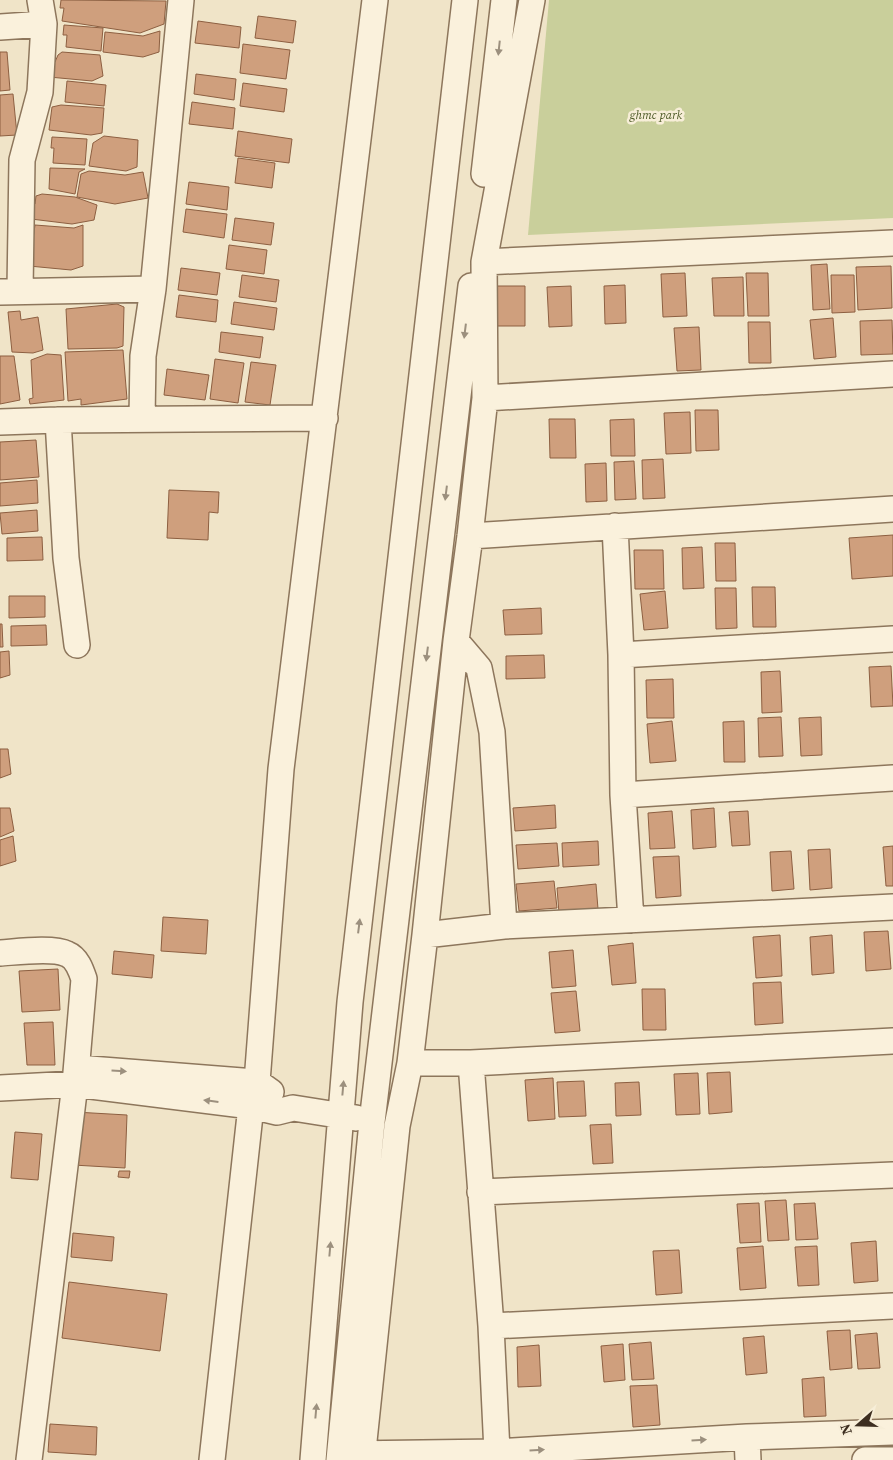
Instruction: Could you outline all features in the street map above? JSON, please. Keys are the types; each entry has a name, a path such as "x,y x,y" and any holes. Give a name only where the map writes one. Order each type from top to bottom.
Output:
{"street":[{"path":"142,420 143,356 153,289 181,0"},
{"path":"212,1460 251,1106 257,1082 282,769 375,0"},
{"path":"465,0 350,1002 313,1455 351,1457 497,1452 748,1448 888,1432 884,1460"},
{"path":"351,1457 372,1122 504,0"},
{"path":"351,1457 397,1126 410,1063 456,641 470,536 485,398 484,262 532,0"},
{"path":"0,27 42,12 40,92 11,161 10,291 153,289"},
{"path":"484,262 893,243"},
{"path":"485,398 893,374"},
{"path":"0,422 324,418"},
{"path":"58,420 66,558 77,645"},
{"path":"470,536 893,509"},
{"path":"615,526 621,655 623,795 631,920"},
{"path":"621,655 893,639"},
{"path":"456,641 479,668 492,732 504,926"},
{"path":"623,795 893,778"},
{"path":"425,935 504,926 893,907"},
{"path":"0,953 49,951 68,954 80,966 84,979 76,1076 29,1460"},
{"path":"410,1063 471,1063 893,1041"},
{"path":"471,1063 491,1326 497,1452"},
{"path":"0,1072 257,1082 293,1108"},
{"path":"0,1088 76,1076 277,1112 293,1108 397,1126"},
{"path":"480,1192 893,1174"},
{"path":"491,1326 893,1306"},
{"path":"865,1460 893,1460"}],"green space":[{"name":"ghmc park","path":"549,0 893,0 893,218 528,235"}],"building":[{"path":"61,0 166,1 164,24 140,33 62,21 64,8 60,8"},
{"path":"258,16 296,21 293,43 255,38"},
{"path":"198,21 241,27 239,48 195,43"},
{"path":"64,25 103,28 101,51 66,47 67,35 63,35"},
{"path":"160,31 159,52 143,57 103,52 105,32 143,36"},
{"path":"243,44 290,50 286,79 240,73"},
{"path":"0,52 7,52 10,90 0,91"},
{"path":"62,52 100,55 103,76 92,81 49,77 50,64 55,62 58,55"},
{"path":"196,74 236,79 234,100 194,94"},
{"path":"67,81 106,85 104,106 65,102"},
{"path":"243,83 287,89 284,112 240,106"},
{"path":"13,94 17,135 0,136 0,95"},
{"path":"192,102 235,108 233,129 189,124"},
{"path":"61,105 104,108 102,133 91,135 49,130 52,107"},
{"path":"238,131 292,139 289,163 235,156"},
{"path":"104,136 138,140 137,167 126,171 89,166 93,143"},
{"path":"52,137 87,139 85,165 53,163 54,148 51,148"},
{"path":"238,158 275,163 272,188 235,183"},
{"path":"50,168 85,169 79,172 75,194 49,189"},
{"path":"89,171 125,175 143,172 148,198 115,204 77,197 81,174"},
{"path":"189,182 229,187 227,210 186,204"},
{"path":"42,194 75,197 97,205 94,220 72,224 31,219 31,205 35,204 36,196"},
{"path":"186,209 227,214 224,238 183,232"},
{"path":"235,218 274,223 271,245 232,240"},
{"path":"35,225 74,228 83,225 83,266 71,270 29,266"},
{"path":"229,245 267,250 264,274 226,269"},
{"path":"827,264 830,309 813,310 811,265"},
{"path":"891,266 892,308 858,310 856,267"},
{"path":"181,268 220,273 217,295 178,290"},
{"path":"685,273 687,316 663,317 661,274"},
{"path":"746,273 768,273 769,316 748,316"},
{"path":"242,275 279,280 276,302 239,297"},
{"path":"831,275 854,275 855,312 832,313"},
{"path":"743,277 744,316 714,316 712,278"},
{"path":"625,285 626,323 605,324 604,286"},
{"path":"495,286 525,286 525,326 491,326"},
{"path":"571,286 572,326 549,327 547,287"},
{"path":"179,295 218,300 216,322 176,317"},
{"path":"234,302 277,308 274,330 231,324"},
{"path":"117,304 124,307 123,346 117,348 68,349 66,309"},
{"path":"20,311 21,320 38,317 43,350 33,353 12,352 8,312"},
{"path":"833,318 836,357 814,359 810,320"},
{"path":"892,320 893,354 861,355 860,321"},
{"path":"748,322 770,322 771,363 749,363"},
{"path":"699,327 701,370 677,371 674,328"},
{"path":"221,332 263,337 260,358 219,352"},
{"path":"123,350 127,399 81,405 81,399 68,401 65,352"},
{"path":"47,354 61,355 64,400 30,404 29,399 33,398 31,360"},
{"path":"0,356 14,356 20,400 0,404"},
{"path":"215,359 244,363 238,403 210,399"},
{"path":"251,362 276,365 270,405 245,402"},
{"path":"167,369 209,375 205,400 164,395"},
{"path":"695,410 718,410 719,450 696,451"},
{"path":"690,412 691,453 666,454 664,413"},
{"path":"549,419 575,419 576,458 550,458"},
{"path":"634,419 635,456 611,456 610,420"},
{"path":"36,440 39,477 0,480 0,442"},
{"path":"663,459 665,498 643,499 642,460"},
{"path":"634,461 636,499 615,500 614,462"},
{"path":"606,463 607,501 586,502 585,464"},
{"path":"37,480 38,503 0,506 0,483"},
{"path":"169,490 219,492 218,513 209,512 208,540 167,538"},
{"path":"37,510 38,531 2,534 0,513"},
{"path":"893,535 893,576 852,579 849,538"},
{"path":"42,537 43,560 7,561 7,538"},
{"path":"715,543 735,543 736,581 716,581"},
{"path":"702,547 704,588 683,589 682,548"},
{"path":"634,550 663,550 664,589 635,589"},
{"path":"752,587 775,587 776,627 753,627"},
{"path":"715,588 736,588 737,628 716,629"},
{"path":"665,591 668,628 644,630 640,594"},
{"path":"9,596 45,596 45,617 9,618"},
{"path":"541,608 542,634 505,635 503,610"},
{"path":"0,624 2,624 3,647 0,647"},
{"path":"46,625 47,645 11,646 11,626"},
{"path":"9,651 10,675 0,678 0,652"},
{"path":"544,655 545,678 506,679 506,656"},
{"path":"891,666 893,706 871,707 869,667"},
{"path":"780,671 782,712 762,713 761,672"},
{"path":"673,679 674,718 647,718 646,680"},
{"path":"781,717 783,756 759,757 758,718"},
{"path":"821,717 822,755 801,756 799,718"},
{"path":"672,721 676,761 650,763 647,724"},
{"path":"744,721 745,762 724,762 723,722"},
{"path":"0,749 8,749 11,774 0,778"},
{"path":"555,805 556,828 515,831 513,808"},
{"path":"0,808 10,808 14,831 0,837"},
{"path":"714,808 716,847 693,849 691,810"},
{"path":"672,811 675,848 650,849 648,813"},
{"path":"748,811 750,845 732,846 729,812"},
{"path":"13,836 16,861 0,866 0,840"},
{"path":"598,841 599,865 563,867 562,843"},
{"path":"557,843 559,866 518,869 516,845"},
{"path":"893,846 893,886 886,886 883,847"},
{"path":"830,849 832,888 810,890 808,850"},
{"path":"791,851 794,889 772,891 770,852"},
{"path":"679,856 681,896 656,898 653,857"},
{"path":"554,881 557,908 519,911 516,884"},
{"path":"596,884 598,909 559,913 557,888"},
{"path":"163,917 208,920 206,954 161,951"},
{"path":"888,931 891,969 866,971 864,932"},
{"path":"780,935 782,976 756,978 753,937"},
{"path":"832,935 834,973 812,975 810,937"},
{"path":"633,943 636,983 612,985 608,946"},
{"path":"573,950 576,986 552,988 549,952"},
{"path":"114,951 154,955 152,978 112,974"},
{"path":"58,969 60,1010 22,1012 19,971"},
{"path":"781,982 783,1023 755,1025 753,983"},
{"path":"642,989 665,989 666,1030 643,1030"},
{"path":"576,991 580,1031 555,1033 551,993"},
{"path":"53,1022 55,1065 27,1065 24,1023"},
{"path":"730,1072 732,1112 709,1114 707,1073"},
{"path":"698,1073 700,1114 676,1115 674,1074"},
{"path":"553,1078 555,1119 528,1121 525,1080"},
{"path":"584,1081 586,1116 559,1117 557,1082"},
{"path":"639,1082 641,1115 616,1116 615,1083"},
{"path":"75,1112 127,1115 125,1168 73,1165"},
{"path":"611,1124 613,1163 593,1164 590,1125"},
{"path":"15,1132 42,1134 38,1180 11,1178"},
{"path":"119,1171 130,1171 129,1178 118,1177"},
{"path":"786,1200 789,1240 768,1241 765,1201"},
{"path":"759,1203 761,1242 740,1243 737,1204"},
{"path":"815,1203 818,1239 796,1240 794,1204"},
{"path":"73,1233 114,1237 112,1261 71,1257"},
{"path":"876,1241 878,1281 854,1283 851,1243"},
{"path":"763,1246 766,1288 740,1290 737,1248"},
{"path":"817,1246 819,1285 798,1286 795,1247"},
{"path":"679,1250 682,1293 656,1295 653,1251"},
{"path":"69,1282 167,1294 160,1351 62,1338"},
{"path":"850,1330 852,1368 830,1370 827,1331"},
{"path":"877,1333 880,1368 858,1369 855,1335"},
{"path":"764,1336 767,1373 746,1375 743,1338"},
{"path":"651,1342 654,1379 632,1380 629,1344"},
{"path":"623,1344 625,1380 604,1382 601,1346"},
{"path":"539,1345 541,1386 518,1387 517,1347"},
{"path":"824,1377 826,1416 804,1417 802,1379"},
{"path":"657,1385 660,1425 633,1427 630,1386"},
{"path":"50,1424 97,1427 96,1455 48,1452"}]}
